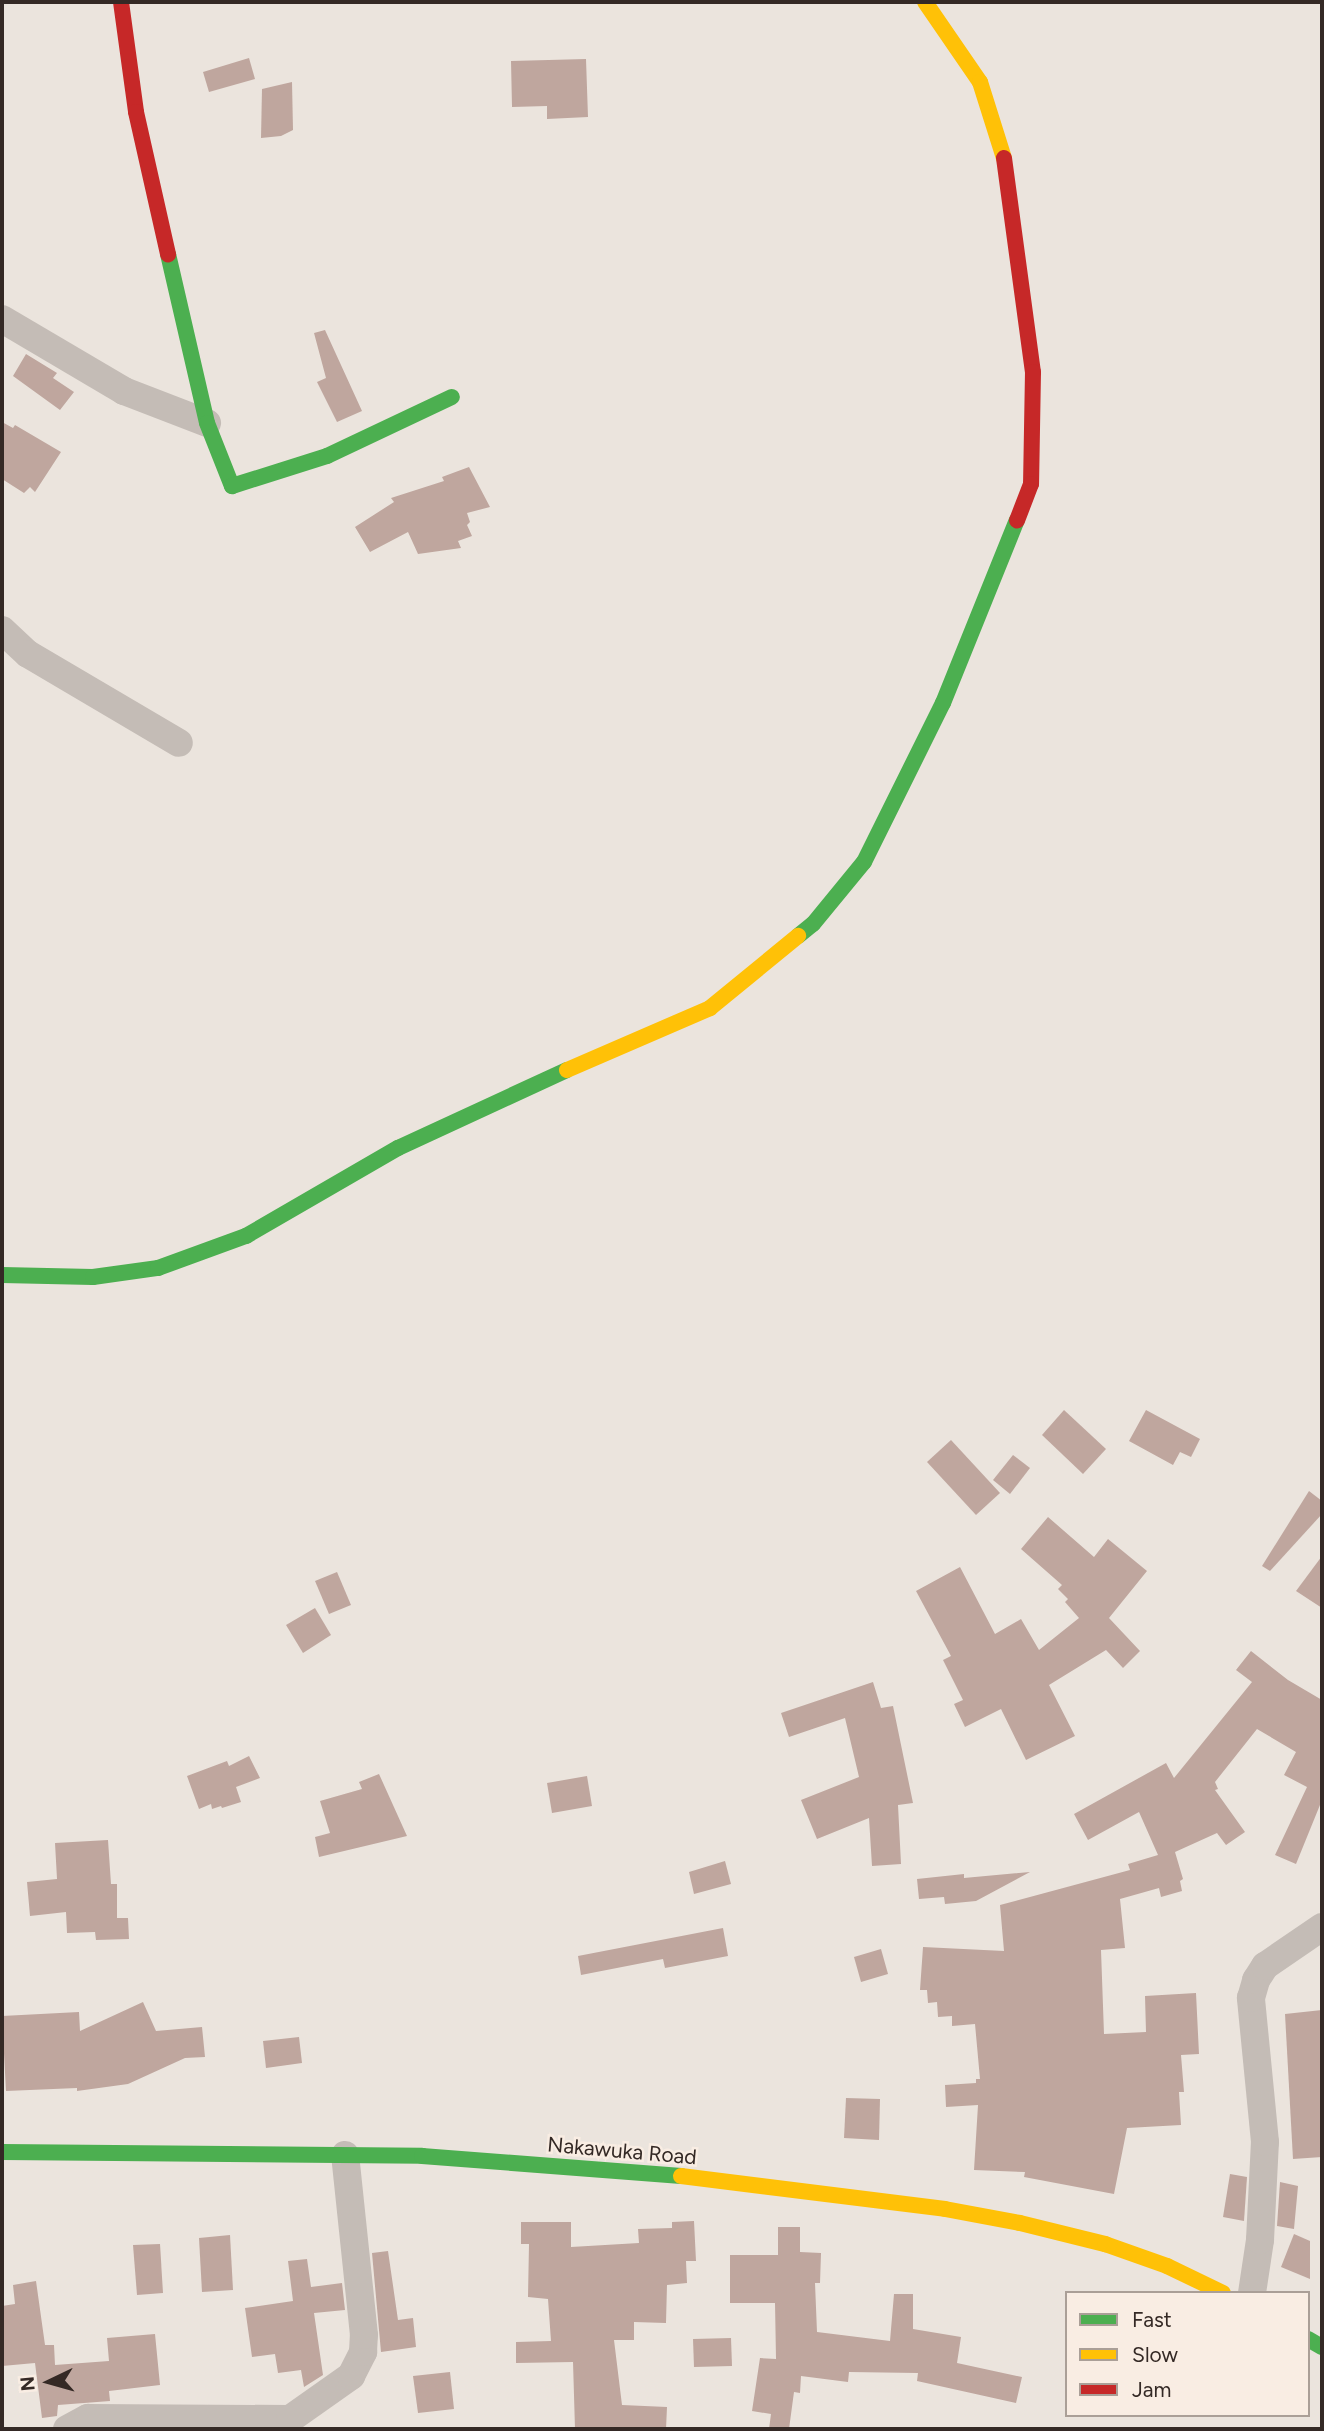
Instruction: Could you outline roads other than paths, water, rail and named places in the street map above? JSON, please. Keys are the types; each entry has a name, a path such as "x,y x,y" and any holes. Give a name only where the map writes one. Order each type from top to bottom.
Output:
{"street":[{"path":"121,2 136,112 207,423 232,486 327,456 452,397"},
{"path":"2,1275 93,1277 158,1268 246,1236 398,1148 522,1089 710,1009 813,924 864,862 943,703 994,583 1031,484 1033,372 1008,170 980,82 925,2"},
{"path":"2,319 124,391 207,423"},
{"path":"2,630 28,654 179,743"},
{"path":"1252,2291 1261,2240 1265,2142 1251,1998 1256,1980 1265,1966 1322,1927"},
{"name":"Nakawuka Road","path":"2,2152 422,2157 700,2178 945,2209 1105,2244 1167,2266 1219,2291"},
{"path":"67,2429 88,2418 290,2419 351,2376 363,2351 364,2335 345,2155"}]}
